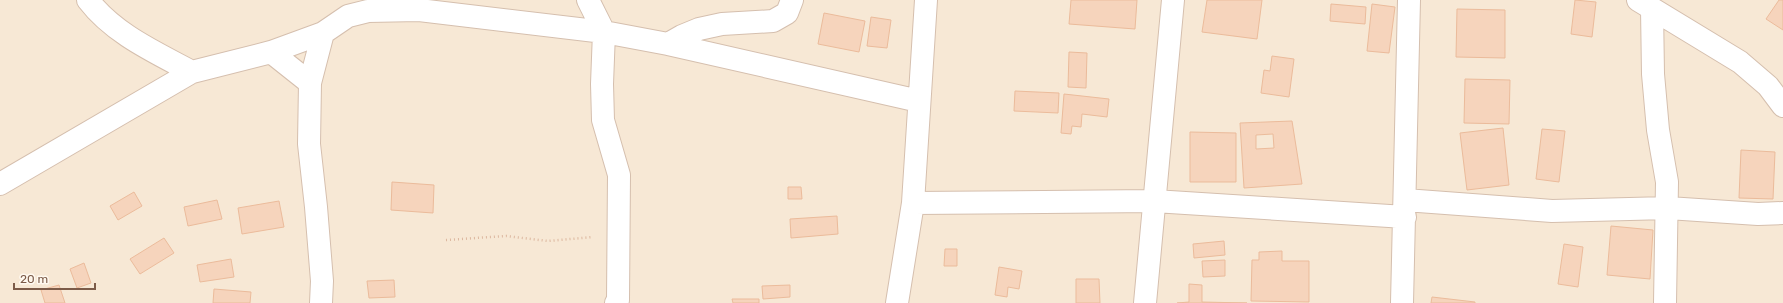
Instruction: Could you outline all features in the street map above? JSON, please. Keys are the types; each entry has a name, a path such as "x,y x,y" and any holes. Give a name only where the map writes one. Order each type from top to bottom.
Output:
{"street":[{"path":"88,0 97,12 136,41 192,72"},
{"path":"588,0 604,32 602,84 603,120 619,175 617,236 618,300 616,303"},
{"path":"668,44 699,29 722,24 773,21 787,13 792,0"},
{"path":"897,303 913,203 926,0"},
{"path":"1145,303 1173,0"},
{"path":"1402,303 1409,0"},
{"path":"1645,4 1740,62 1768,86 1783,106"},
{"path":"1645,4 1658,130 1667,182 1668,208 1665,303"},
{"path":"0,184 192,72 271,52 323,33 351,8 368,11 419,10 604,32 668,44 919,102"},
{"path":"321,303 322,281 309,144 310,82 323,33"},
{"path":"271,52 310,82"},
{"path":"913,203 1154,201 1552,212 1668,208 1758,214 1783,213"}],"path":[{"path":"446,240 506,236 548,241 617,236"}],"shaded area":[{"path":"0,0 1783,0 1783,303 0,303"}],"building":[{"path":"1071,0 1137,0 1135,29 1069,24"},
{"path":"1207,0 1262,0 1257,39 1202,32"},
{"path":"1575,0 1596,2 1592,37 1571,34"},
{"path":"1779,0 1783,0 1783,30 1766,19"},
{"path":"1331,4 1366,7 1365,24 1330,21"},
{"path":"1372,4 1395,7 1389,53 1367,51"},
{"path":"1457,9 1505,10 1505,58 1456,57"},
{"path":"824,13 865,21 859,52 818,44"},
{"path":"871,17 891,20 887,48 867,46"},
{"path":"1069,52 1087,53 1086,88 1068,87"},
{"path":"1272,56 1294,59 1289,97 1261,93 1264,70 1270,71"},
{"path":"1465,79 1510,80 1509,124 1464,123"},
{"path":"1015,91 1059,93 1058,113 1014,111"},
{"path":"1064,94 1109,99 1107,117 1082,114 1081,127 1072,126 1071,134 1061,133"},
{"path":"1292,121 1302,184 1244,188 1240,123","holes":["1273,134 1274,148 1256,149 1256,135"]},
{"path":"1503,128 1509,185 1467,190 1460,133"},
{"path":"1542,129 1565,131 1559,182 1536,179"},
{"path":"1190,132 1236,133 1236,182 1190,182"},
{"path":"1741,150 1775,152 1773,199 1739,198"},
{"path":"392,182 434,185 433,213 391,210"},
{"path":"788,187 801,187 802,199 788,199"},
{"path":"134,192 142,206 118,220 110,206"},
{"path":"217,200 222,219 188,226 184,207"},
{"path":"279,201 284,227 242,234 238,208"},
{"path":"837,216 838,234 791,238 790,219"},
{"path":"1611,226 1653,230 1650,279 1607,275"},
{"path":"164,238 174,253 140,274 130,259"},
{"path":"1224,241 1225,255 1194,258 1193,244"},
{"path":"1564,244 1583,247 1578,287 1558,284"},
{"path":"945,249 957,249 957,266 944,266"},
{"path":"1282,251 1282,261 1309,261 1309,302 1251,301 1252,260 1259,260 1259,252"},
{"path":"231,259 234,277 200,282 197,265"},
{"path":"1225,260 1225,276 1203,277 1202,261"},
{"path":"84,263 91,283 77,288 70,269"},
{"path":"999,267 1022,271 1019,289 1008,287 1007,297 995,295"},
{"path":"1076,279 1099,279 1100,303 1076,303"},
{"path":"394,280 395,297 369,298 367,281"},
{"path":"1189,284 1202,285 1202,302 1247,303 1177,303 1189,302"},
{"path":"59,285 65,303 45,303 41,290"},
{"path":"790,285 790,297 763,299 762,286"},
{"path":"214,289 251,292 250,303 213,303"},
{"path":"1432,297 1475,302 1475,303 1431,303"},
{"path":"732,299 759,299 759,303 733,303"}]}
